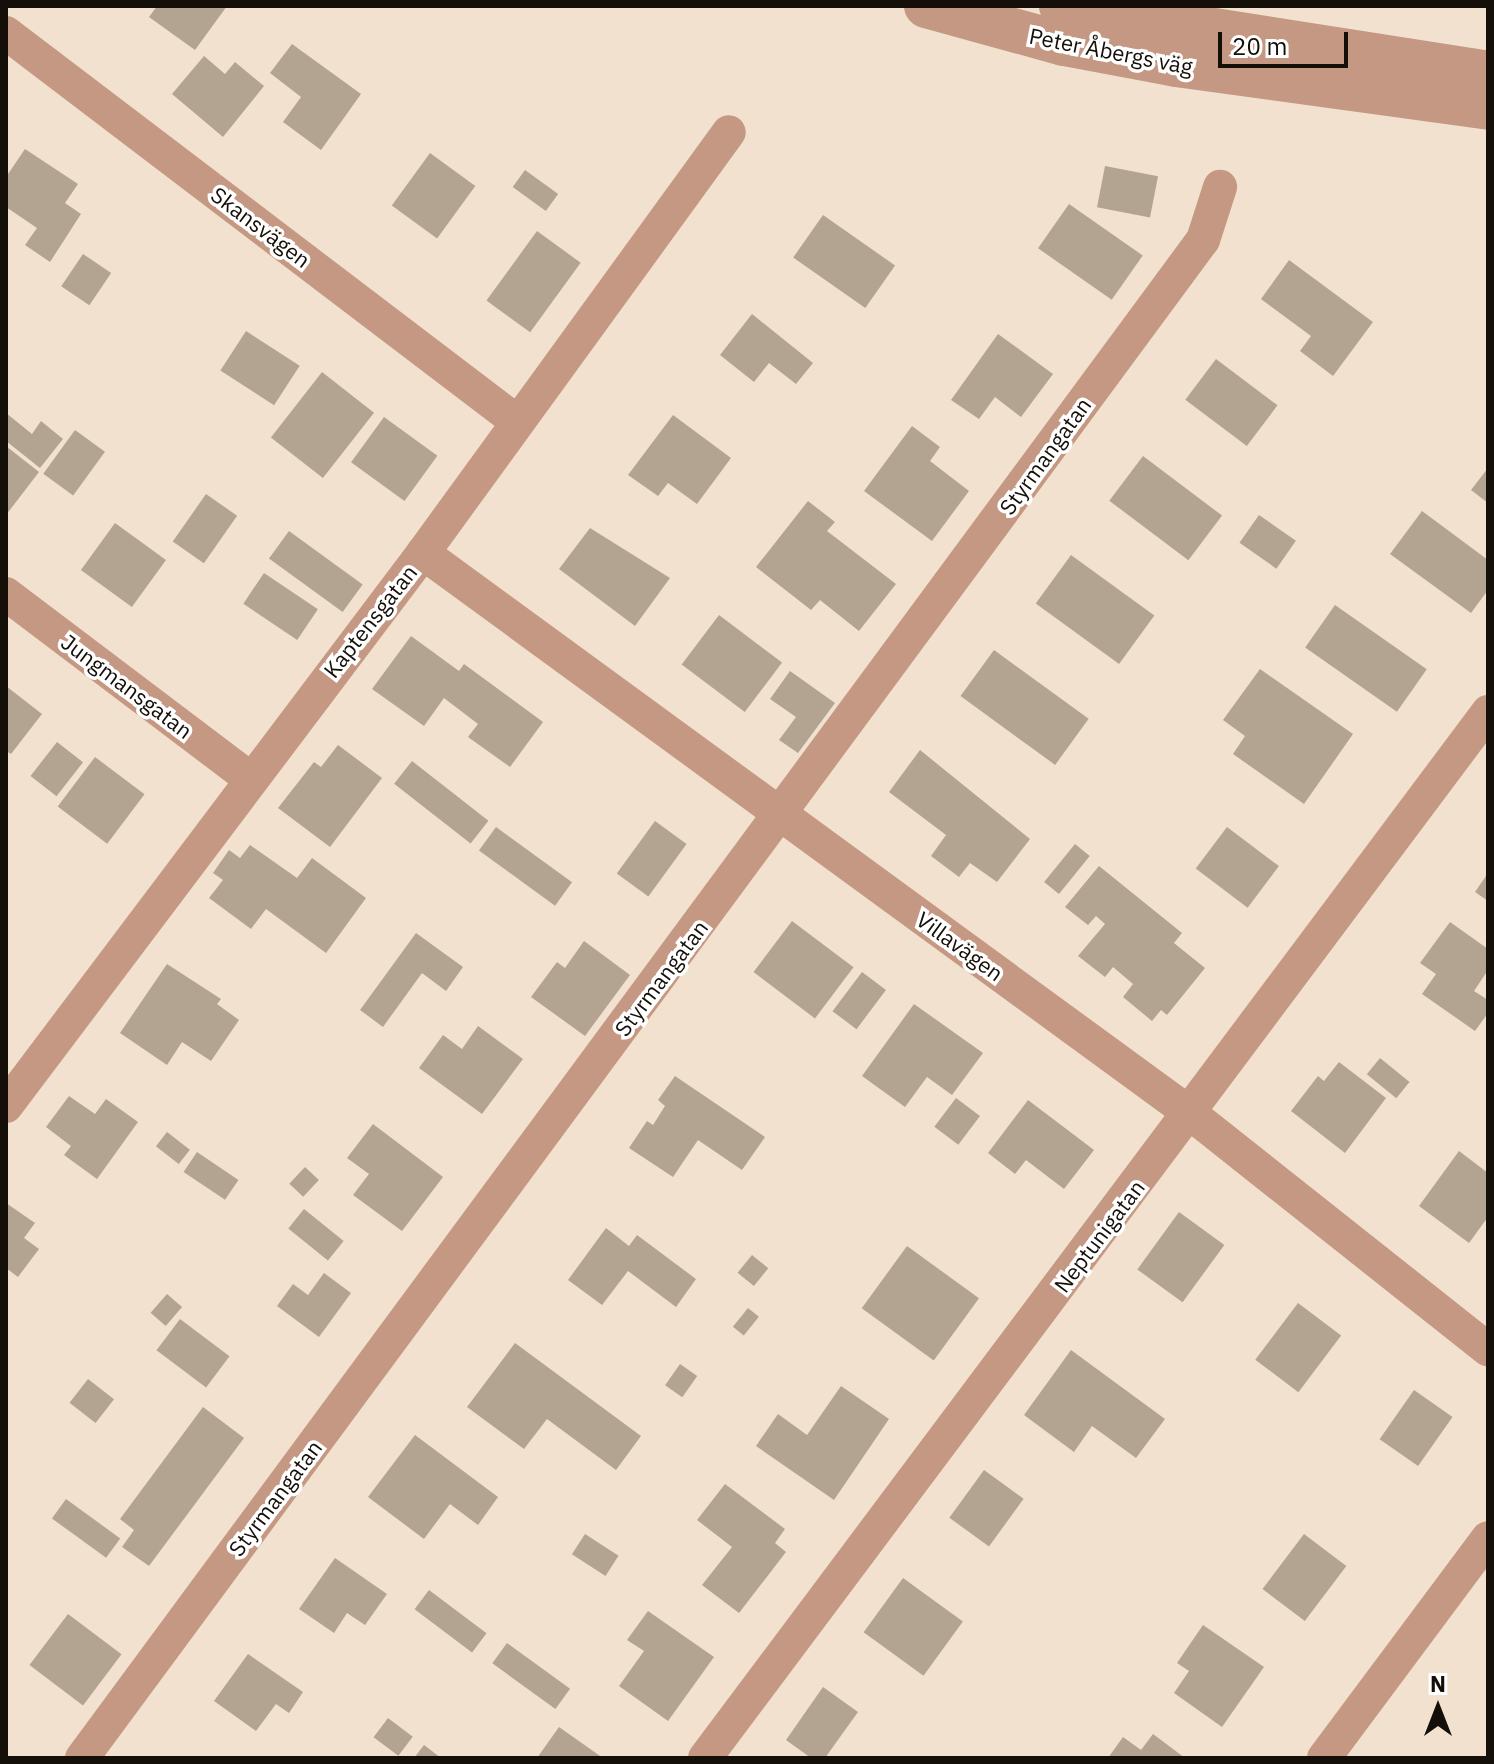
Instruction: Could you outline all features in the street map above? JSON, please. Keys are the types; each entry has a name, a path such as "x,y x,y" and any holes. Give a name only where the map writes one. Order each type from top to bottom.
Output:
{"street":[{"name":"Peter Åbergs väg","path":"926,6 1064,44 1176,65 1488,108"},
{"name":"Peter Åbergs väg","path":"1061,6 1488,73"},
{"name":"Skansvägen","path":"6,33 516,421"},
{"name":"Kaptensgatan","path":"6,1106 249,778 423,553 729,132"},
{"name":"Styrmangatan","path":"82,1758 781,816 1203,240 1220,187"},
{"name":"Villavägen","path":"423,553 1191,1114 1488,1349"},
{"name":"Jungmansgatan","path":"6,594 249,778"},
{"name":"Neptunigatan","path":"705,1758 1191,1114 1488,712"},
{"path":"1324,1758 1488,1538"}],"building":[{"path":"157,6 227,6 195,50 149,17"},
{"path":"292,44 361,94 321,150 283,122 301,97 270,73"},
{"path":"204,56 225,74 235,62 264,86 223,137 172,94"},
{"path":"25,149 78,184 65,203 81,214 50,262 25,245 37,228 6,207 6,177"},
{"path":"430,153 475,186 437,239 392,206"},
{"path":"1105,166 1158,176 1150,218 1097,207"},
{"path":"525,170 558,194 546,211 513,187"},
{"path":"1069,204 1143,256 1112,300 1038,248"},
{"path":"823,215 895,265 865,308 793,258"},
{"path":"537,231 581,263 530,332 486,301"},
{"path":"83,254 111,273 89,305 61,286"},
{"path":"1289,260 1373,322 1333,376 1300,351 1311,336 1261,299"},
{"path":"752,314 813,363 796,384 769,363 754,382 720,355"},
{"path":"246,331 300,366 274,405 220,370"},
{"path":"998,334 1053,374 1021,417 995,397 979,419 951,400"},
{"path":"1216,359 1277,405 1247,446 1185,400"},
{"path":"322,372 374,413 323,478 271,437"},
{"path":"6,413 32,434 41,421 63,439 40,468 6,441"},
{"path":"673,415 731,458 697,504 668,483 658,496 628,475"},
{"path":"384,417 437,456 404,501 351,462"},
{"path":"912,426 940,447 930,461 969,491 932,541 864,491"},
{"path":"75,430 105,452 73,495 43,474"},
{"path":"6,446 39,472 6,515"},
{"path":"1143,456 1222,516 1188,560 1109,501"},
{"path":"1488,468 1488,503 1471,490"},
{"path":"206,494 237,516 204,563 173,542"},
{"path":"808,501 835,522 827,531 896,584 859,631 820,600 811,610 756,567"},
{"path":"1422,511 1488,560 1488,590 1471,613 1390,554"},
{"path":"1259,515 1296,541 1276,569 1239,543"},
{"path":"115,523 166,560 132,607 81,570"},
{"path":"590,528 670,578 635,626 559,569"},
{"path":"289,531 363,584 343,612 269,559"},
{"path":"1071,555 1154,616 1119,664 1036,604"},
{"path":"264,573 318,609 297,640 243,604"},
{"path":"1335,605 1427,669 1397,712 1305,648"},
{"path":"719,615 782,663 745,712 682,665"},
{"path":"411,636 459,671 464,664 543,722 510,767 468,737 478,724 444,698 424,726 372,689"},
{"path":"994,650 1089,719 1055,765 960,696"},
{"path":"1260,669 1353,734 1304,804 1233,754 1245,736 1223,720"},
{"path":"790,671 835,703 798,753 779,740 796,717 770,699"},
{"path":"6,686 42,714 11,754 6,751"},
{"path":"57,742 83,762 57,796 31,776"},
{"path":"338,745 382,778 330,847 278,808 314,762 321,767"},
{"path":"920,750 1030,839 997,882 970,863 959,877 931,856 946,835 889,792"},
{"path":"95,757 145,794 107,844 58,807"},
{"path":"412,761 488,821 471,844 394,784"},
{"path":"655,821 687,844 648,897 617,874"},
{"path":"496,827 572,882 555,906 479,850"},
{"path":"1227,827 1279,866 1248,908 1196,869"},
{"path":"1075,844 1090,856 1059,894 1044,882"},
{"path":"250,845 297,878 312,858 366,898 326,953 266,909 251,929 209,898 223,880 213,873 229,850 240,858"},
{"path":"1099,866 1182,933 1174,943 1205,968 1167,1015 1161,1010 1152,1021 1123,997 1133,984 1113,967 1105,977 1078,956 1105,924 1096,916 1088,925 1065,907"},
{"path":"1488,873 1488,901 1475,892"},
{"path":"792,921 853,967 815,1018 753,972"},
{"path":"1450,922 1488,949 1488,970 1474,991 1488,1000 1488,1013 1475,1031 1422,994 1436,974 1420,963"},
{"path":"416,933 463,967 446,991 422,973 383,1027 360,1010"},
{"path":"584,941 630,975 585,1036 531,997 557,962 565,968"},
{"path":"167,964 221,999 217,1004 239,1020 211,1061 182,1042 167,1065 120,1033"},
{"path":"862,972 886,990 856,1029 833,1011"},
{"path":"914,1004 983,1053 952,1095 927,1077 905,1107 862,1076"},
{"path":"478,1026 523,1059 482,1114 419,1068 443,1035 462,1049"},
{"path":"1380,1058 1410,1082 1396,1098 1367,1074"},
{"path":"1339,1062 1386,1098 1345,1153 1291,1111 1318,1076 1324,1081"},
{"path":"675,1076 765,1137 742,1170 698,1140 673,1177 629,1148 647,1121 653,1125 665,1106 658,1100"},
{"path":"69,1096 95,1114 106,1099 138,1122 97,1179 64,1155 71,1146 46,1127"},
{"path":"956,1098 980,1116 958,1145 934,1127"},
{"path":"1028,1100 1094,1150 1064,1189 1026,1160 1015,1174 988,1153"},
{"path":"373,1124 443,1177 402,1231 353,1195 369,1174 347,1158"},
{"path":"167,1132 190,1150 179,1164 156,1146"},
{"path":"1459,1151 1488,1173 1488,1217 1469,1243 1419,1206"},
{"path":"197,1152 238,1180 225,1200 184,1172"},
{"path":"305,1167 319,1180 303,1197 289,1184"},
{"path":"6,1203 35,1223 24,1238 39,1249 18,1277 6,1268"},
{"path":"304,1209 344,1241 328,1261 288,1228"},
{"path":"1179,1212 1224,1245 1183,1302 1137,1269"},
{"path":"606,1228 629,1246 637,1235 696,1279 676,1307 628,1271 602,1305 568,1280"},
{"path":"907,1246 979,1298 934,1361 862,1308"},
{"path":"752,1255 768,1268 754,1286 738,1273"},
{"path":"324,1273 351,1293 319,1337 277,1306 293,1284 308,1295"},
{"path":"167,1294 182,1307 166,1326 151,1313"},
{"path":"1298,1303 1341,1335 1298,1392 1255,1360"},
{"path":"748,1308 759,1317 744,1335 733,1327"},
{"path":"180,1319 230,1356 206,1387 157,1350"},
{"path":"515,1343 641,1436 616,1470 547,1419 524,1449 467,1407"},
{"path":"1071,1350 1165,1419 1136,1458 1092,1426 1074,1452 1024,1415"},
{"path":"680,1364 697,1376 682,1397 665,1385"},
{"path":"88,1379 114,1399 96,1423 70,1403"},
{"path":"841,1386 889,1419 834,1500 756,1446 778,1414 807,1435"},
{"path":"1414,1390 1453,1417 1418,1466 1380,1439"},
{"path":"203,1407 244,1438 149,1566 122,1547 134,1530 120,1519"},
{"path":"415,1435 498,1497 478,1525 450,1504 424,1539 368,1497"},
{"path":"984,1470 1024,1499 989,1547 949,1518"},
{"path":"725,1484 785,1529 775,1543 786,1552 739,1613 702,1585 732,1547 697,1520"},
{"path":"66,1499 120,1538 106,1558 52,1518"},
{"path":"585,1534 619,1556 605,1576 572,1554"},
{"path":"1304,1534 1346,1566 1305,1621 1262,1589"},
{"path":"335,1558 387,1594 365,1625 347,1613 334,1633 299,1609"},
{"path":"903,1578 963,1621 923,1676 864,1632"},
{"path":"429,1590 487,1633 472,1652 415,1609"},
{"path":"648,1611 714,1657 668,1721 619,1686 644,1651 627,1640"},
{"path":"68,1614 122,1654 83,1705 29,1665"},
{"path":"1203,1625 1264,1667 1222,1727 1174,1693 1189,1671 1177,1663"},
{"path":"507,1643 570,1689 555,1709 492,1663"},
{"path":"248,1654 303,1692 289,1713 276,1704 256,1731 214,1701"},
{"path":"823,1687 858,1712 825,1758 811,1758 786,1740"},
{"path":"388,1718 413,1737 398,1756 374,1737"},
{"path":"559,1727 603,1758 537,1758"},
{"path":"1153,1734 1185,1758 1108,1758 1123,1737 1141,1750"},
{"path":"424,1745 441,1758 414,1758"}]}
